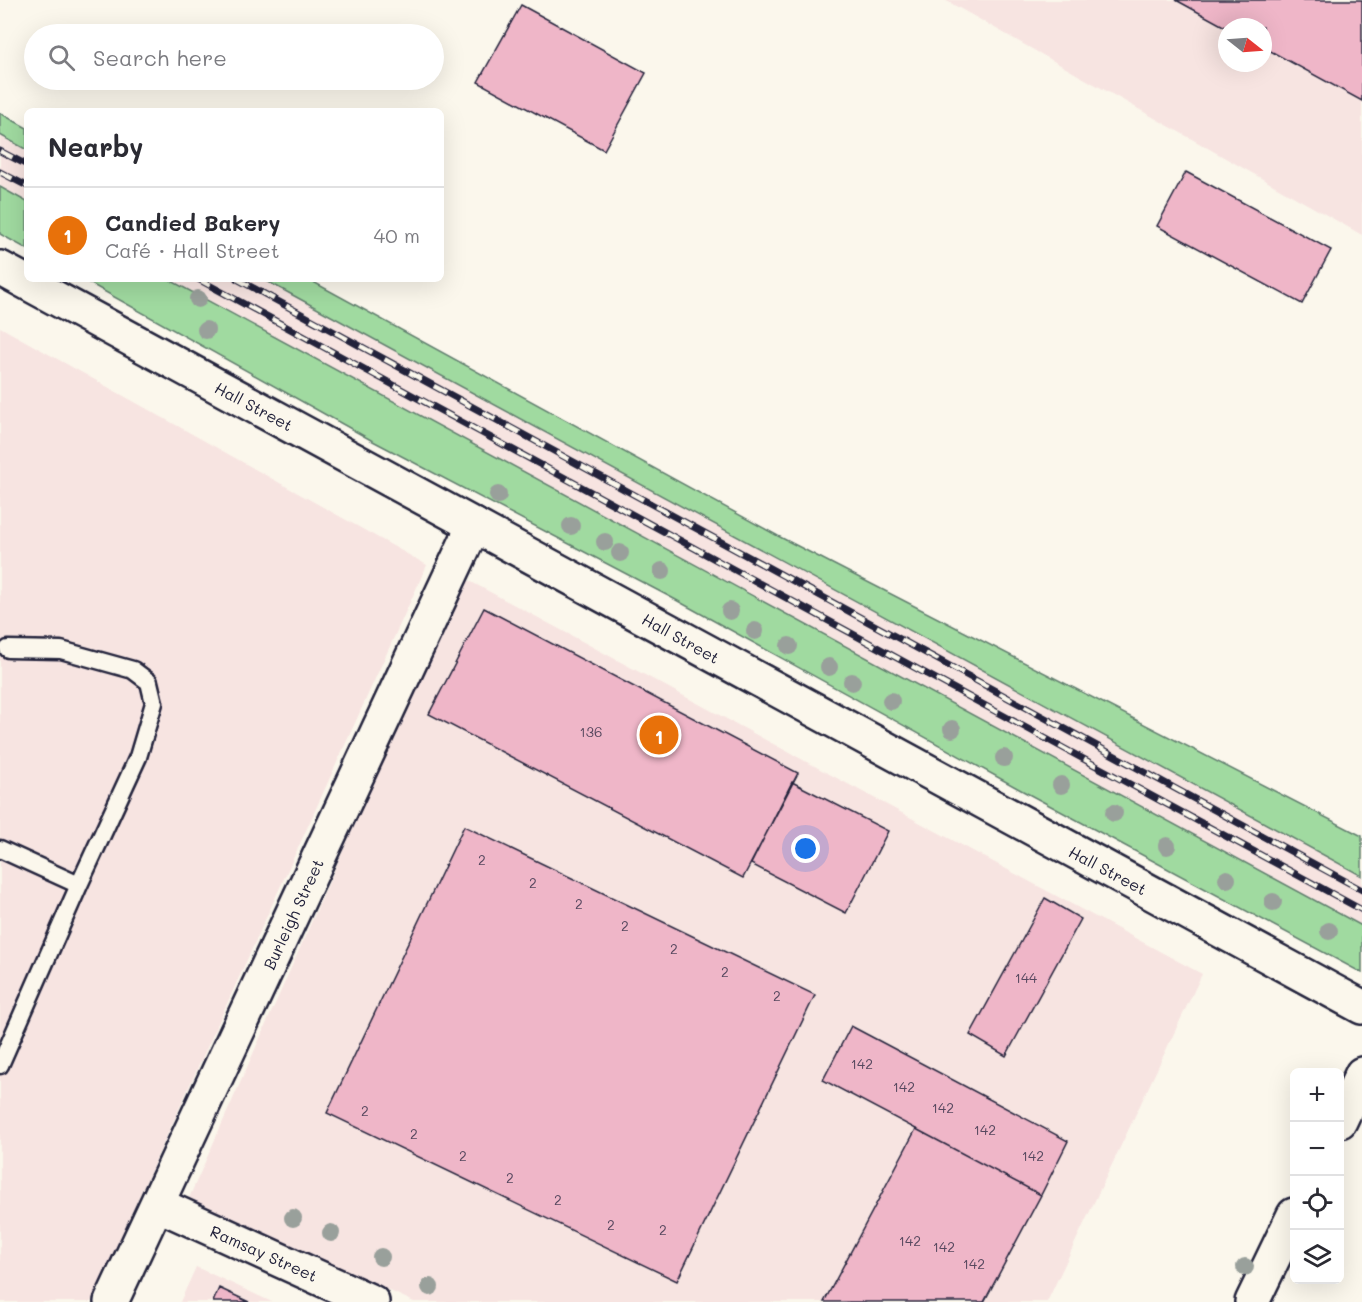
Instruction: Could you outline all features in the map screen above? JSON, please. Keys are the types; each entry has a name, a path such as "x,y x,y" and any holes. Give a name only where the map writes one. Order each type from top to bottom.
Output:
{"street":[{"name":"Hall Street","path":"0,268 24,281"},
{"name":"Hall Street","path":"26,282 1362,1007"},
{"name":"Burleigh Street","path":"111,1302 474,525"},
{"path":"1344,1112 1362,1074"},
{"name":"Ramsay Street","path":"157,1204 372,1302"},
{"path":"1252,1302 1290,1223"}],"lane":[{"path":"0,1065 138,757 153,710 153,692 145,677 133,670 61,650 8,649"},
{"path":"0,849 79,885"}],"shaded area":[{"path":"945,0 1362,0 1362,235"},
{"path":"0,135 24,148 24,200 0,187"},
{"path":"174,282 269,282 1362,876 1362,926"},
{"path":"0,327 427,565 91,1302 0,1302"},
{"path":"464,578 1202,974 1047,1302 414,1302 189,1198"},
{"path":"196,1267 272,1302 180,1302"}],"green space":[{"path":"0,113 24,126 24,148 0,135"},
{"path":"0,187 24,200 24,247 0,234"},
{"path":"87,282 174,282 1362,926 1362,973 1021,790 676,600 371,440"},
{"path":"269,282 313,282 778,536 1362,836 1362,876"}],"building":[{"path":"1176,0 1362,0 1362,101 1272,52 1272,18 1218,18 1218,23"},
{"path":"521,5 646,73 604,150 478,82"},
{"path":"1186,172 1331,250 1302,304 1157,226"},
{"path":"484,608 798,773 743,878 429,714"},
{"path":"792,782 888,831 846,913 751,864"},
{"path":"464,826 815,995 677,1281 327,1113"},
{"path":"1045,898 1081,919 1006,1056 970,1035"},
{"path":"851,1026 1068,1141 1041,1195 823,1080"},
{"path":"916,1129 1041,1195 984,1302 824,1302"},
{"path":"219,1288 249,1302 213,1302"}],"railway":[{"path":"0,151 24,163"},
{"path":"0,172 24,184"},
{"path":"204,282 1362,910"},
{"path":"243,282 1362,890"}],"place":[{"name":"Candied Bakery","path":"659,735"}]}
